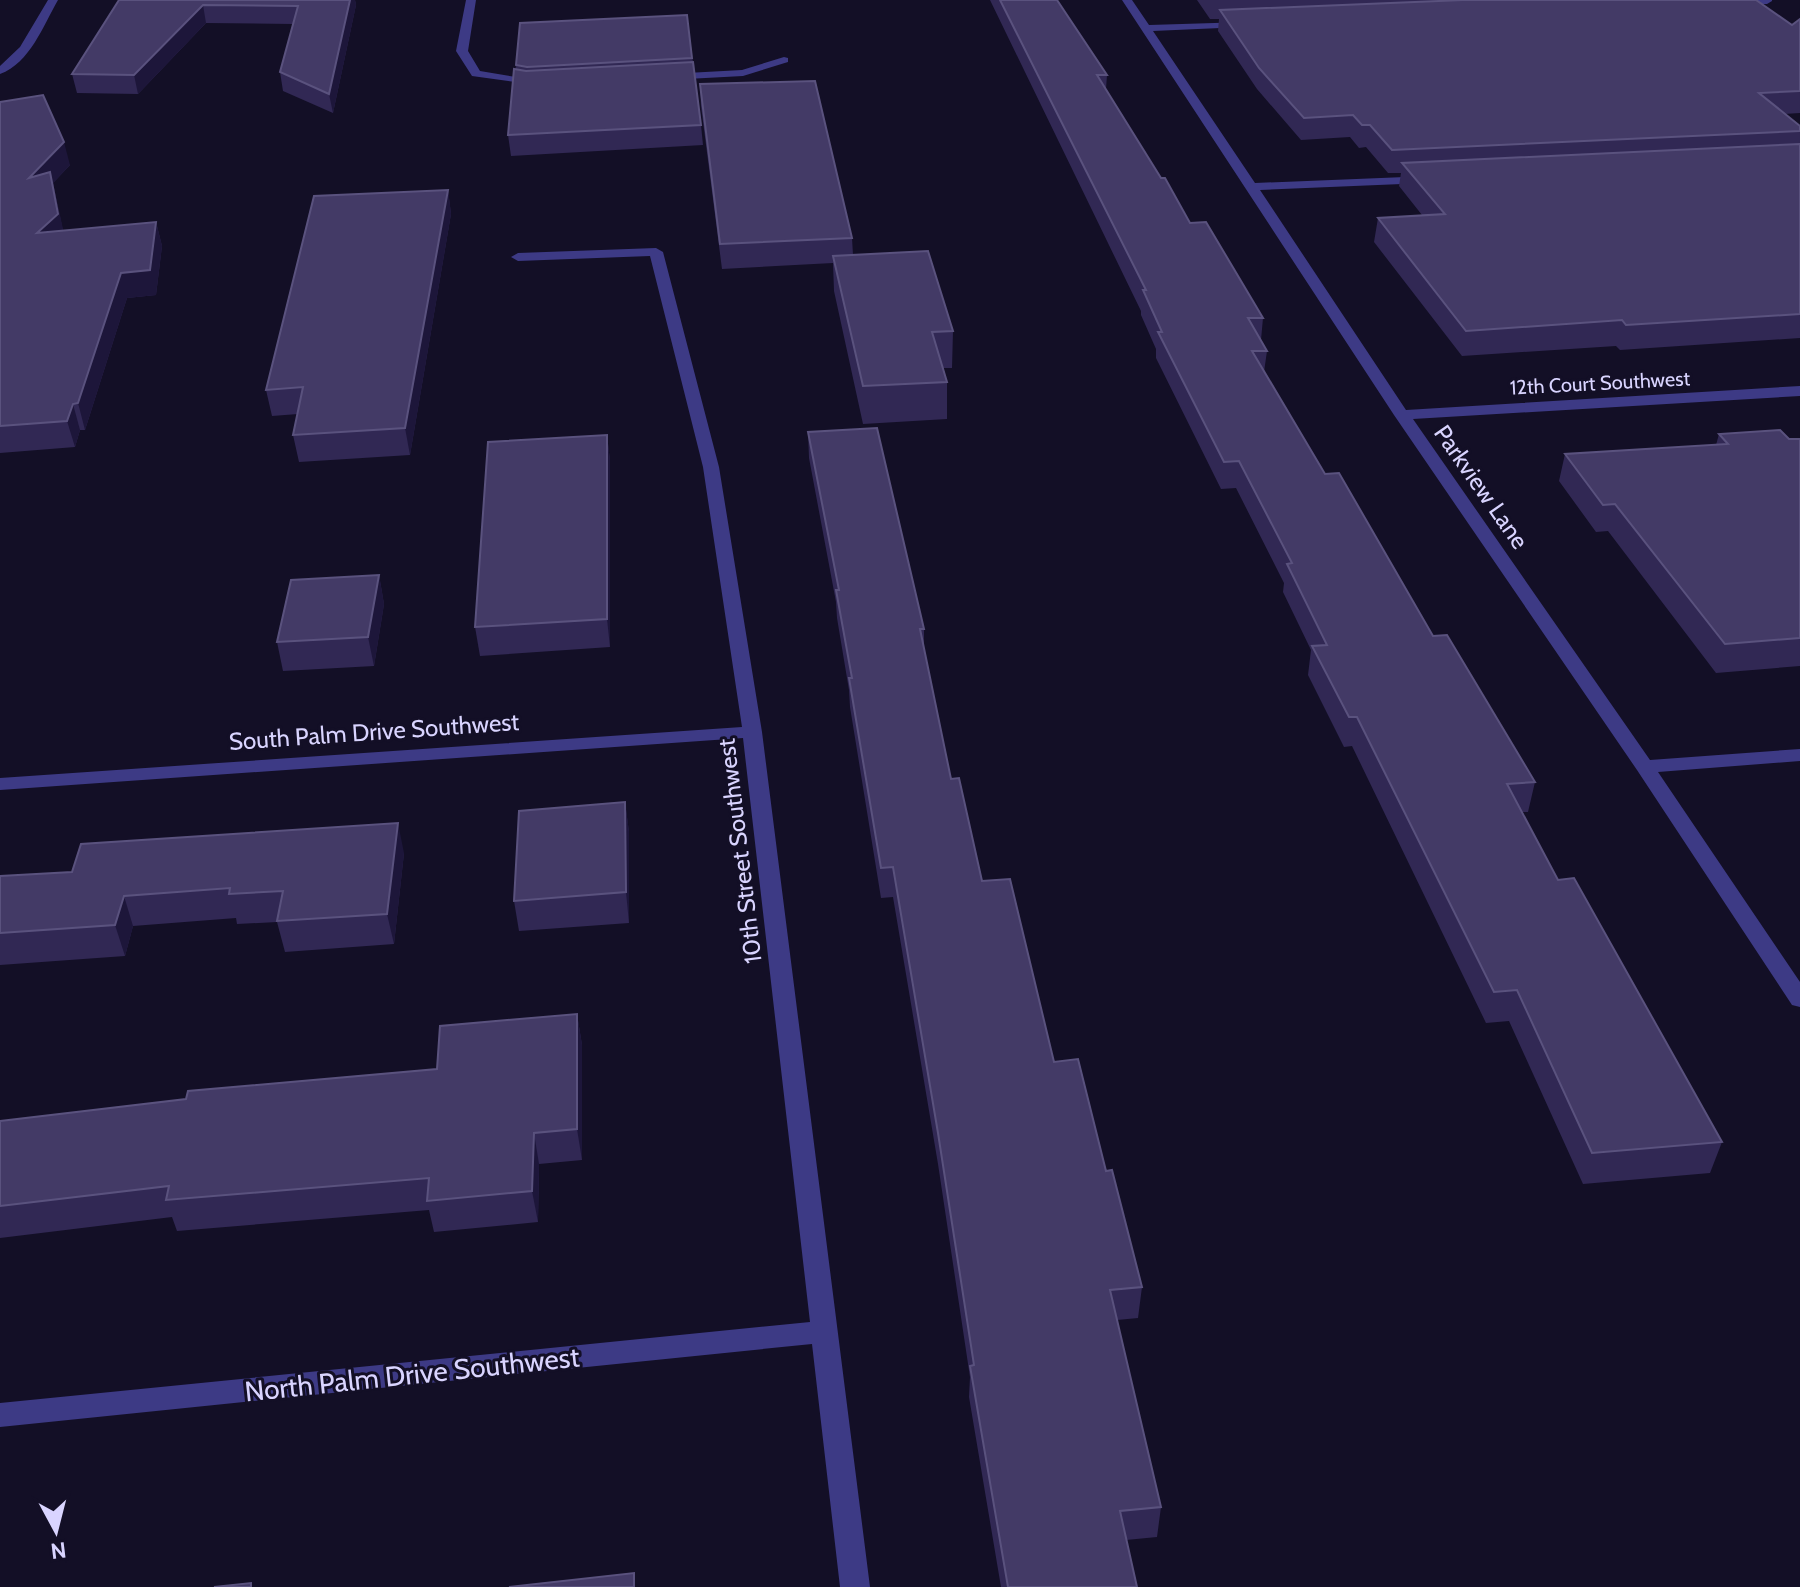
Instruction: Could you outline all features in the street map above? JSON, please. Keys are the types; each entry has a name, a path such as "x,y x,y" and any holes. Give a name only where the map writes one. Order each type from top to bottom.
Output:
{"street":[{"path":"4,69 25,47 53,0"},
{"path":"471,0 462,51 476,74 528,84 559,83"},
{"name":"Parkview Lane","path":"1127,0 1402,415 1645,767 1800,999"},
{"path":"1719,3 1767,1"},
{"path":"1147,28 1259,23"},
{"path":"651,78 743,73 784,60"},
{"path":"1250,187 1439,178"},
{"name":"10th Street Southwest","path":"518,257 656,252 711,467 752,732 855,1587"},
{"name":"12th Court Southwest","path":"1402,415 1800,391"},
{"name":"South Palm Drive Southwest","path":"0,784 752,732"},
{"path":"1645,767 1800,755"},
{"name":"North Palm Drive Southwest","path":"0,1415 824,1332"}],"building":[{"path":"119,0 350,0 329,94 280,72 298,6 203,5 134,75 72,74"},
{"path":"1000,0 1057,0 1107,75 1097,75 1161,178 1165,178 1190,223 1206,222 1263,318 1248,318 1267,351 1252,351 1325,474 1339,473 1433,636 1447,635 1535,782 1507,784 1558,880 1574,878 1722,1142 1592,1153 1517,990 1494,992 1357,717 1349,717 1312,646 1327,645 1287,564 1292,563 1239,461 1224,462 1158,332 1162,332 1143,290 1146,290"},
{"path":"1463,0 1756,0 1792,25 1800,19 1800,91 1759,93 1800,126 1800,131 1392,150 1370,125 1362,125 1353,115 1304,118 1259,68 1220,10"},
{"path":"687,15 692,58 527,67 516,65 520,23"},
{"path":"693,62 701,125 508,135 514,69 526,71"},
{"path":"815,81 852,238 720,244 700,84"},
{"path":"43,95 64,142 29,178 50,172 58,214 37,233 156,222 150,270 121,273 78,403 73,404 67,421 0,426 0,102"},
{"path":"1800,144 1800,314 1626,325 1622,320 1466,331 1378,218 1445,214 1402,163"},
{"path":"448,190 405,428 293,435 303,387 266,390 314,196"},
{"path":"928,251 953,331 932,332 947,382 863,386 833,256"},
{"path":"877,428 924,629 920,629 951,779 959,778 982,881 1010,879 1054,1062 1078,1059 1106,1171 1112,1170 1142,1287 1110,1290 1161,1507 1120,1511 1137,1587 1008,1587 970,1366 974,1365 893,867 881,868 849,678 852,678 836,590 839,590 808,432"},
{"path":"1780,430 1789,439 1800,439 1800,638 1725,644 1615,504 1603,505 1565,454 1728,444 1719,434"},
{"path":"607,435 607,619 475,627 488,442"},
{"path":"379,575 368,637 277,642 291,580"},
{"path":"625,802 626,892 514,901 519,811"},
{"path":"398,823 387,914 277,921 283,891 229,894 230,888 124,896 115,925 0,933 0,876 72,872 81,844"},
{"path":"577,1014 577,1129 534,1133 532,1191 427,1201 429,1178 166,1200 169,1186 0,1206 0,1121 186,1099 188,1091 437,1069 440,1026"},
{"path":"634,1573 634,1587 509,1587"},
{"path":"251,1583 251,1587 214,1587"}]}
